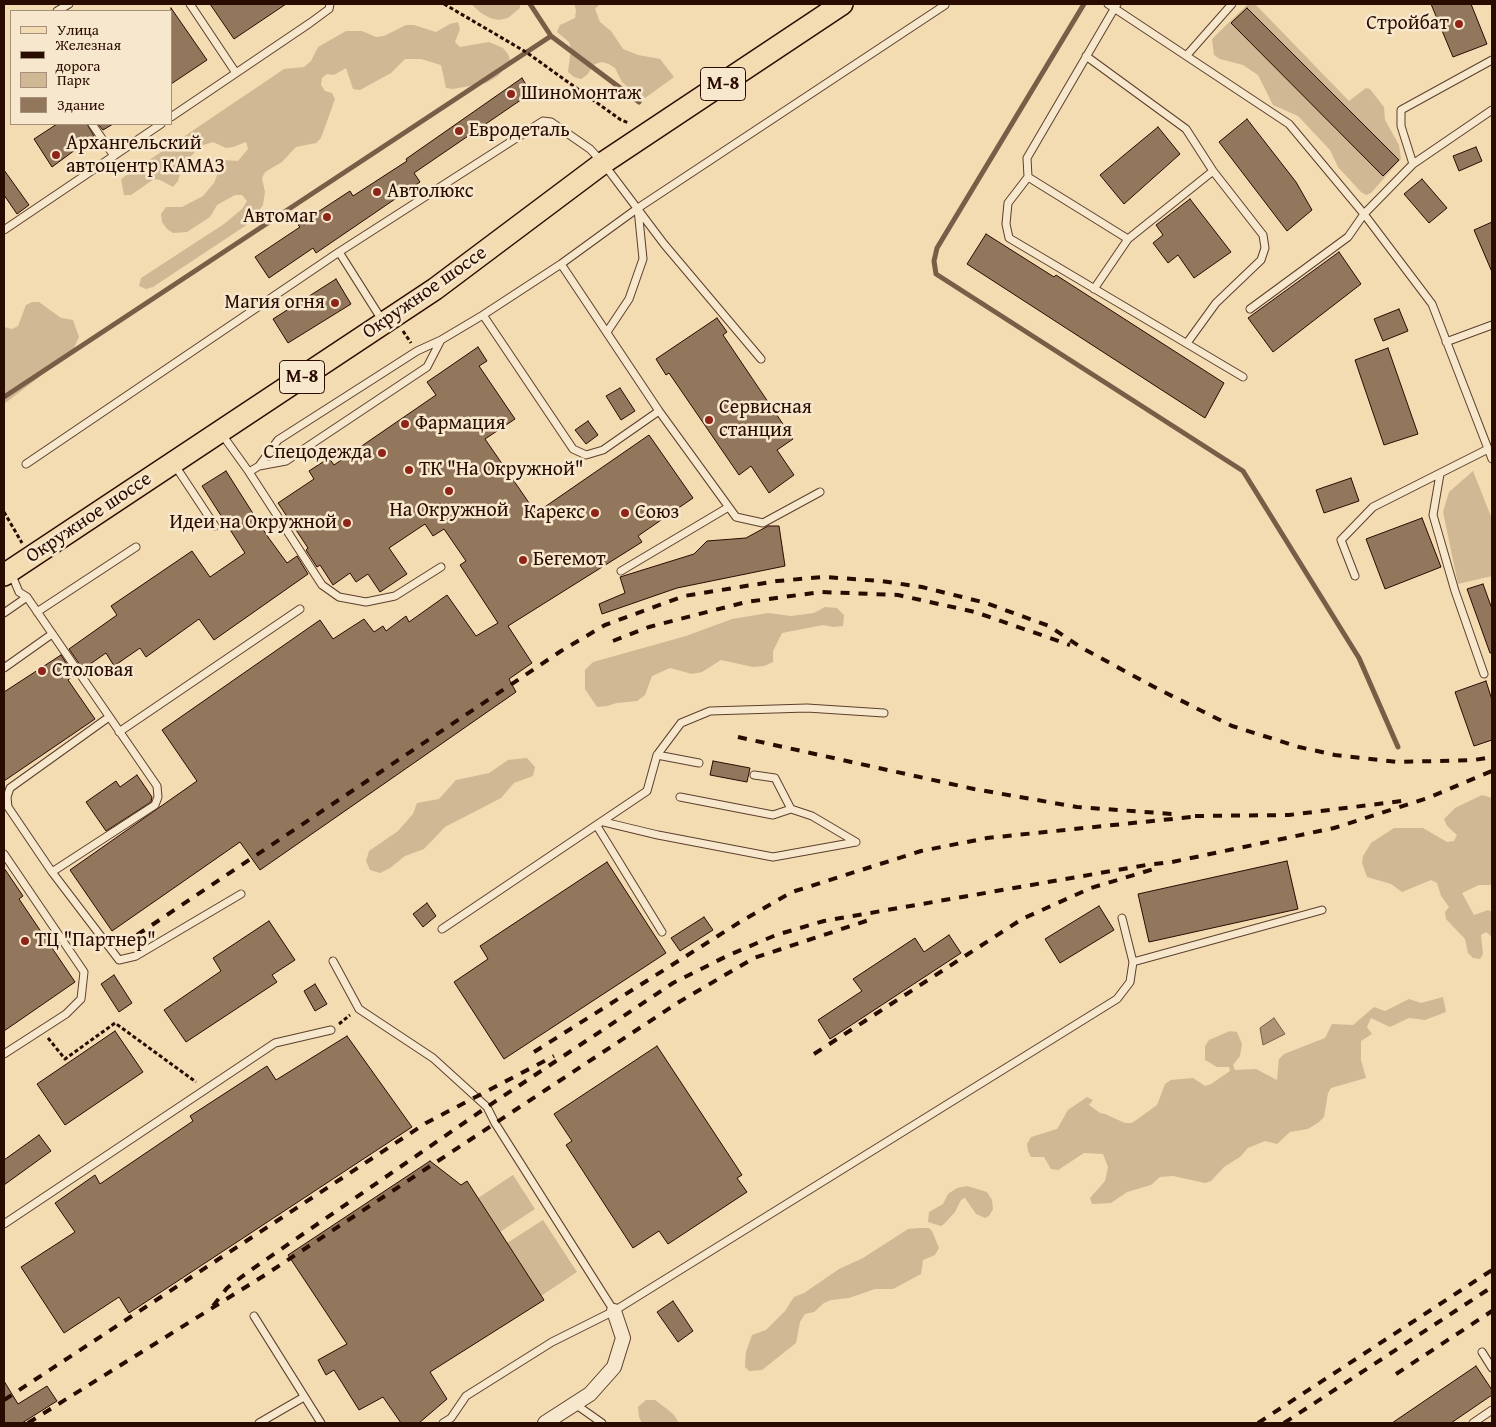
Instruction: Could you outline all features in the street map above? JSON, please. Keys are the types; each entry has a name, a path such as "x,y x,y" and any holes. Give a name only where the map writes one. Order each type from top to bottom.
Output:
{"main road":[{"name":"Окружное шоссе","path":"6,573 434,289 603,163 842,4"}],"street":[{"path":"545,1423 590,1394 614,1367 623,1338 614,1311"}],"lane":[{"path":"190,4 236,73"},
{"path":"172,116 329,9 330,4"},
{"path":"1187,55 1232,4"},
{"path":"259,466 278,440 417,352 482,315 561,264 638,208 945,5"},
{"path":"1243,377 1009,238 1006,224 1008,203 1028,177 1027,158 1113,5 1289,124 1364,214 1432,304 1492,459"},
{"path":"1086,56 1186,128 1213,171 1263,235 1265,248 1261,260 1216,303 1187,343"},
{"path":"1413,164 1401,126 1401,110 1492,60"},
{"path":"1250,309 1348,237 1364,214 1413,164 1492,110"},
{"path":"26,464 339,252 543,121 551,122 590,150 603,163 664,244 761,359"},
{"path":"93,125 114,156"},
{"path":"4,230 160,125"},
{"path":"1094,289 1128,239 1213,171"},
{"path":"1028,177 1128,239"},
{"path":"607,332 629,300 643,259 638,208"},
{"path":"339,252 384,323"},
{"path":"561,264 660,411 736,517 763,523 820,492"},
{"path":"482,315 573,449 586,455 603,450 660,411"},
{"path":"1446,342 1492,325"},
{"path":"249,472 259,466 286,461 427,367 441,340"},
{"path":"220,431 249,472 322,585 339,597 366,602 395,596 441,567"},
{"path":"1355,576 1341,540 1372,507 1488,450"},
{"path":"173,462 215,526"},
{"path":"1440,474 1433,515 1455,591 1484,674"},
{"path":"621,571 728,508"},
{"path":"37,612 136,547"},
{"path":"6,573 19,592 27,597 157,786 158,797 156,805 52,872"},
{"path":"4,613 27,597"},
{"path":"119,732 300,609"},
{"path":"4,668 52,634"},
{"path":"442,928 647,792 657,755 681,723 710,710 806,708 884,712"},
{"path":"109,717 10,788 7,797 8,807 52,872 119,960 136,956 241,894"},
{"path":"657,755 699,763"},
{"path":"754,775 775,778 791,809"},
{"path":"604,822 658,835 773,857 856,842 812,816 791,809 773,815 680,797"},
{"path":"597,826 662,932"},
{"path":"4,854 84,972 82,999 66,1014 4,1054"},
{"path":"1133,962 1322,910"},
{"path":"443,1423 451,1418 466,1396 552,1342 614,1311 1117,999 1130,982 1133,962 1122,918"},
{"path":"333,961 358,1009 433,1058 487,1107 495,1124 614,1311"},
{"path":"4,1224 275,1043 331,1030"},
{"path":"254,1316 321,1423"},
{"path":"1482,1352 1492,1368"},
{"path":"259,1423 304,1397"},
{"path":"575,1404 602,1423"},
{"path":"1473,1423 1492,1410"}],"path":[{"path":"444,4 526,52 621,120 650,132"},
{"path":"4,512 30,557"},
{"path":"331,1030 358,1009"},
{"path":"42,1030 65,1059 115,1023 206,1089"}],"green space":[{"path":"471,4 520,4 520,8 508,18 499,20 481,13"},
{"path":"574,4 600,4 595,9 600,22 611,31 623,49 638,55 660,59 674,77 645,98 635,87 628,87 622,82 615,68 609,64 602,62 595,64 587,75 581,79 574,77 568,72 571,49 569,42 557,32 560,25 575,18 576,10"},
{"path":"1248,4 1255,4 1349,101 1366,88 1370,89 1384,107 1385,120 1399,145 1401,159 1371,193 1366,195 1361,192 1338,167 1330,150 1298,116 1273,105 1258,75 1243,65 1220,59 1214,55 1212,39"},
{"path":"458,22 460,29 455,42 460,47 489,42 503,48 508,54 510,60 498,76 486,83 453,89 446,88 441,65 421,59 405,59 391,73 360,90 353,89 346,68 334,75 327,74 322,78 321,85 325,91 332,93 335,99 321,138 316,143 296,147 282,162 265,172 262,178 265,192 263,205 251,222 153,287 146,289 139,286 141,278 224,224 242,209 247,201 242,195 235,195 217,205 210,217 187,232 173,233 162,222 161,214 166,207 182,207 203,196 214,183 223,160 238,161 248,149 246,142 226,148 213,142 200,146 182,167 178,181 173,187 154,179 131,195 124,195 121,179 284,69 304,67 311,61 318,47 346,31 362,31 376,37 384,36 406,25 414,25 436,32"},
{"path":"32,302 39,302 61,318 73,320 79,337 72,352 4,404 4,327 12,329 18,326 26,305"},
{"path":"1473,471 1492,519 1492,576 1458,584 1443,512 1449,492"},
{"path":"825,607 837,608 844,615 843,626 823,625 782,633 773,651 773,662 764,666 753,667 721,660 702,672 692,674 670,668 652,676 645,695 637,701 607,706 597,707 585,689 585,670 593,662 686,636 732,619 768,613 791,616 814,613"},
{"path":"527,758 535,767 533,776 514,783 501,798 445,827 424,849 405,856 380,873 370,870 366,861 369,851 398,831 413,814 417,803 439,799 456,780 489,773 508,760"},
{"path":"1482,795 1492,798 1492,885 1479,885 1462,893 1474,915 1488,910 1492,912 1492,937 1486,932 1481,935 1483,954 1480,959 1473,958 1468,953 1465,939 1446,919 1445,912 1449,907 1441,896 1437,883 1431,880 1402,892 1391,884 1367,877 1362,863 1363,856 1371,843 1394,828 1423,828 1447,842 1454,841 1457,835 1447,826 1444,819 1455,808"},
{"path":"1443,997 1446,1012 1425,1020 1409,1018 1390,1027 1371,1018 1367,1027 1372,1034 1361,1041 1361,1060 1366,1078 1331,1088 1328,1093 1324,1117 1319,1122 1308,1129 1290,1132 1277,1144 1265,1141 1248,1148 1240,1157 1224,1167 1211,1181 1205,1183 1173,1176 1160,1177 1151,1185 1127,1192 1111,1203 1092,1204 1090,1198 1105,1181 1108,1167 1103,1154 1084,1153 1058,1170 1051,1169 1044,1157 1031,1157 1028,1151 1027,1144 1031,1137 1057,1129 1068,1110 1087,1097 1093,1100 1089,1105 1100,1113 1125,1123 1132,1123 1157,1105 1165,1084 1171,1080 1193,1078 1205,1086 1211,1084 1230,1071 1229,1067 1217,1067 1205,1060 1205,1046 1209,1040 1230,1031 1237,1032 1242,1044 1240,1056 1233,1065 1235,1070 1256,1069 1277,1080 1279,1059 1284,1054 1325,1038 1332,1024 1353,1025 1374,1007 1385,1011 1409,999 1421,1003"},
{"path":"513,1175 535,1209 500,1232 478,1198"},
{"path":"967,1186 987,1192 992,1200 993,1209 989,1216 985,1218 976,1214 965,1198 961,1200 955,1212 941,1226 928,1222 929,1212 943,1204 948,1194 957,1188"},
{"path":"543,1220 577,1272 541,1296 507,1243"},
{"path":"929,1228 932,1231 939,1248 935,1255 923,1260 921,1274 893,1289 875,1289 849,1298 831,1300 824,1303 814,1312 805,1314 800,1322 796,1343 762,1370 749,1371 745,1367 746,1352 752,1335 766,1330 785,1311 794,1297 804,1293 839,1269 863,1258 908,1229"},
{"path":"646,1400 655,1400 674,1415 679,1423 642,1423 638,1407"}],"shaded area":[{"path":"1274,1018 1285,1034 1263,1045 1260,1028"}],"building":[{"path":"210,4 286,4 234,39"},
{"name":"Стройбат","path":"1431,4 1471,4 1487,44 1453,57"},
{"path":"171,8 207,60 172,83 172,10"},
{"path":"1247,8 1399,160 1383,176 1231,23"},
{"path":"522,78 531,93 414,173 420,182 316,253 313,248 269,278 255,257 300,227 298,225 350,191 353,196 407,161 406,159"},
{"path":"1247,119 1296,182 1312,210 1287,231 1219,142"},
{"path":"55,125 88,125 94,136 52,167 34,139"},
{"path":"99,125 111,125 103,130"},
{"path":"1158,127 1180,154 1124,204 1100,175"},
{"path":"1476,147 1482,161 1459,171 1453,156"},
{"path":"4,170 29,205 17,214 4,195"},
{"path":"1422,179 1447,208 1429,223 1404,194"},
{"path":"1190,199 1231,252 1194,278 1178,255 1168,263 1153,243 1163,235 1156,225"},
{"path":"1492,222 1492,272 1474,230"},
{"path":"986,234 1054,277 1056,275 1224,383 1205,418 967,264"},
{"path":"1339,252 1361,284 1273,352 1248,318"},
{"path":"336,279 351,304 288,343 273,319"},
{"path":"1399,309 1408,331 1383,341 1374,319"},
{"path":"717,318 727,332 723,335 793,439 777,450 794,475 769,493 751,466 739,475 669,373 666,375 656,359"},
{"path":"478,347 487,361 479,366 515,419 485,439 536,513 649,435 693,498 638,536 642,542 508,626 532,663 509,679 516,692 260,870 240,842 112,931 70,870 197,781 162,730 320,620 333,639 364,619 374,632 383,626 386,631 406,616 409,622 447,595 476,636 498,623 460,565 466,561 444,529 433,536 425,524 389,548 407,574 380,592 368,574 356,582 350,573 333,585 320,565 317,567 306,550 308,548 278,503 314,479 309,471 329,458 334,465 436,395 427,382"},
{"path":"1388,348 1418,434 1384,445 1355,360"},
{"path":"620,388 635,411 621,420 606,396"},
{"path":"588,421 598,435 586,444 575,430"},
{"path":"226,471 287,563 297,556 308,574 214,640 199,619 146,657 140,648 114,666 106,653 83,669 69,649 117,615 111,606 192,551 210,577 245,553 202,486"},
{"path":"1351,478 1359,501 1324,513 1316,490"},
{"path":"1422,518 1441,567 1385,589 1366,539"},
{"path":"768,526 779,526 785,566 677,588 602,614 599,604 625,593 620,577 694,554 707,541 746,538"},
{"path":"1483,584 1492,609 1492,653 1490,653 1467,589"},
{"path":"61,655 74,675 68,680 95,719 4,781 4,692"},
{"path":"1486,681 1492,700 1492,740 1474,746 1455,692"},
{"path":"713,761 750,768 747,782 710,775"},
{"path":"137,775 152,797 151,802 106,831 86,802 116,781 120,787"},
{"path":"1287,861 1298,909 1149,942 1138,894"},
{"path":"607,862 666,953 504,1059 454,982 488,959 480,946"},
{"name":"ТЦ \"Партнер\"","path":"4,868 23,896 19,899 75,982 4,1031"},
{"path":"427,903 436,916 423,927 413,914"},
{"path":"1099,906 1114,930 1060,963 1045,939"},
{"path":"704,917 713,930 680,951 671,938"},
{"path":"269,921 295,960 272,975 277,982 186,1042 164,1010 221,971 213,958"},
{"path":"949,935 961,953 830,1039 818,1020 862,991 853,979 915,938 924,952"},
{"path":"114,975 132,1003 119,1012 101,984"},
{"path":"315,984 327,1004 315,1011 304,991"},
{"path":"115,1031 143,1072 65,1125 37,1084"},
{"path":"347,1036 412,1127 129,1313 119,1297 64,1333 21,1267 75,1232 55,1203 95,1175 100,1184 193,1121 190,1116 267,1066 276,1080"},
{"path":"657,1046 742,1175 737,1178 747,1192 668,1244 659,1231 633,1248 566,1145 572,1141 554,1114"},
{"path":"39,1135 51,1151 4,1185 4,1160"},
{"path":"430,1161 461,1185 467,1181 544,1300 430,1372 447,1399 419,1423 401,1423 383,1397 359,1410 334,1370 326,1375 318,1360 347,1344 288,1255"},
{"path":"673,1301 693,1331 678,1342 657,1312"},
{"path":"1476,1366 1492,1390 1492,1395 1451,1423 1392,1423"},
{"path":"4,1381 18,1404 47,1386 57,1401 22,1423 4,1423"}],"waterway":[{"path":"530,4 551,36 639,102"},
{"path":"1084,4 937,248 934,261 936,274 1243,471 1359,658 1398,747"},
{"path":"4,397 551,36"}],"railway":[{"path":"137,935 561,651 605,625 684,596 777,581 824,577 881,581 922,587 986,603 1049,626 1082,648 1232,726 1299,747 1335,755 1398,762 1474,760 1492,757"},
{"path":"613,641 649,627 746,602 821,592 898,595 975,612 1070,645"},
{"path":"738,737 974,789 1077,807 1173,814"},
{"path":"213,1306 227,1288 248,1272 487,1107 673,983 729,955 776,935 824,921 1172,862 1334,828 1428,798 1492,771"},
{"path":"1195,816 1289,815 1402,801"},
{"path":"534,1052 740,922 792,892 921,851 987,838 1201,816"},
{"path":"814,1054 1022,919 1091,888 1157,868"},
{"path":"28,1423 265,1275 679,1002 754,958 875,918"},
{"path":"4,1400 426,1123 554,1056"},
{"path":"1258,1423 1492,1270"},
{"path":"1284,1423 1492,1287"},
{"path":"1396,1374 1492,1311"}],"place":[{"name":"Стройбат","path":"1459,24"},
{"name":"Шиномонтаж","path":"511,94"},
{"name":"Евродеталь","path":"459,131"},
{"name":"Архангельский автоцентр КАМАЗ","path":"56,155"},
{"name":"Автолюкс","path":"377,192"},
{"name":"Автомаг","path":"327,217"},
{"name":"Магия огня","path":"335,303"},
{"name":"Сервисная станция","path":"709,420"},
{"name":"Фармация","path":"405,424"},
{"name":"Спецодежда","path":"382,453"},
{"name":"ТК \"На Окружной\"","path":"409,470"},
{"name":"На Окружной","path":"449,491"},
{"name":"Карекс","path":"595,513"},
{"name":"Союз","path":"625,513"},
{"name":"Идеи на Окружной","path":"347,523"},
{"name":"Бегемот","path":"523,560"},
{"name":"Столовая","path":"42,671"},
{"name":"ТЦ \"Партнер\"","path":"25,941"}]}
